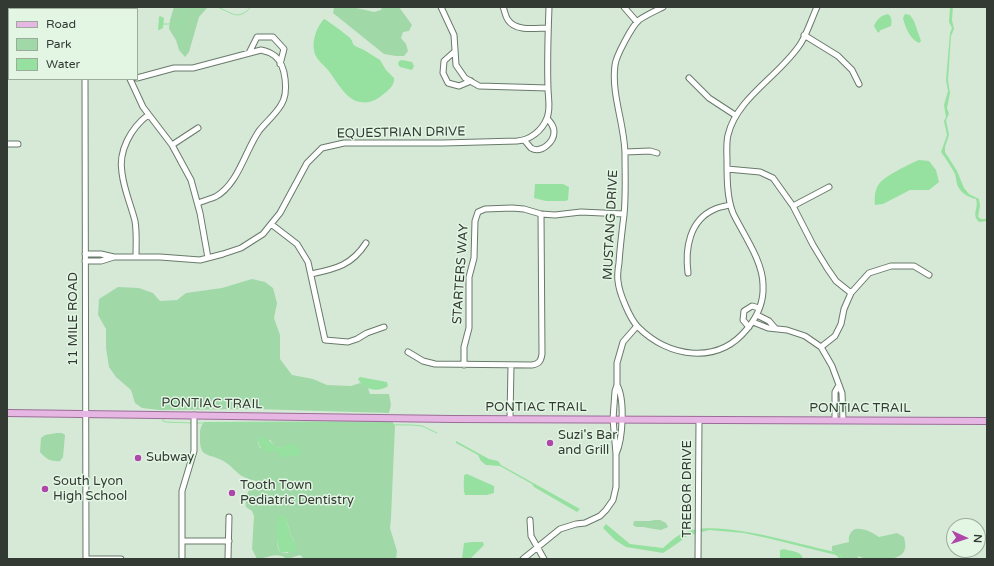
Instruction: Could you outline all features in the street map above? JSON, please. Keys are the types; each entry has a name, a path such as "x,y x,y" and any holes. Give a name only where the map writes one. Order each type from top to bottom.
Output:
{"main road":[{"name":"PONTIAC TRAIL","path":"7,413 699,420 987,421"}],"street":[{"path":"441,7 454,35 456,65 465,78 479,86 548,88"},
{"path":"503,7 508,20 516,27 527,29 548,28"},
{"path":"525,141 532,137 541,128 547,118 549,105 549,7"},
{"path":"624,7 637,22"},
{"name":"MUSTANG DRIVE","path":"663,7 637,22 619,51 615,65 615,90 625,152 624,214 618,281 622,297 637,326 650,338 664,347 685,352 713,352 740,338 753,322 757,314 763,286 762,272 730,205"},
{"path":"688,273 686,261 690,237 696,223 714,210 730,205 727,169 727,136 735,115 777,71 801,43 817,7"},
{"path":"804,36 838,56 852,70 859,84"},
{"path":"249,53 257,37 273,37 284,49 280,64"},
{"path":"138,78 174,68 193,68 261,50 269,52 276,57 280,64 285,78 285,92 282,104 259,131 237,173 226,189 216,196 198,203"},
{"path":"454,52 444,61 443,73 448,83 459,86 471,81"},
{"path":"689,78 708,98 735,115"},
{"name":"11 MILE ROAD","path":"85,80 86,559"},
{"path":"131,80 136,96 148,115 172,145 191,180 198,203 208,258"},
{"path":"136,258 135,223 123,181 121,160 129,136 139,122 148,115"},
{"name":"EQUESTRIAN DRIVE","path":"85,254 101,254 114,257 160,257 200,260 224,254 241,248 262,234 272,224 280,214 307,164 322,148 344,142 443,143 525,141 530,147 536,150 542,149 554,137 552,124 547,118"},
{"path":"172,145 198,128"},
{"path":"7,144 18,144"},
{"path":"625,152 650,151 657,153"},
{"path":"727,169 760,172 774,178 793,206 813,245 827,268 836,281 851,293"},
{"path":"793,206 829,187"},
{"name":"STARTERS WAY","path":"464,365 464,347 468,328 469,277 474,258 475,221 478,212 485,209 512,208 524,209 541,214 555,215 581,212 624,214"},
{"path":"408,352 429,363 435,364 536,365 541,359 541,214"},
{"path":"272,224 297,244 308,262 325,340 348,342 357,339 367,332 384,326"},
{"path":"311,274 337,268 352,260 361,251 366,242"},
{"name":"EQUESTRIAN DRIVE","path":"85,261 106,260 114,257"},
{"path":"821,347 835,336 841,324 844,309 851,293 869,273 891,266 914,266 929,275"},
{"path":"749,327 742,320 744,311 752,306 759,308"},
{"path":"757,314 775,328"},
{"path":"753,322 768,328 786,330 805,336 821,347 832,366 842,393 843,420"},
{"path":"523,559 560,529 593,520 606,510 613,500 615,493 616,454 613,419 615,391 617,386 617,363 623,342 637,326"},
{"path":"510,365 510,418"},
{"path":"835,420 835,392 839,385"},
{"path":"616,454 619,447 622,419 621,391 617,386"},
{"path":"182,559 182,491 194,451 194,415"},
{"name":"TREBOR DRIVE","path":"698,559 699,420"},
{"path":"228,558 229,517"},
{"path":"530,520 531,536 544,559"},
{"path":"182,541 229,541"},
{"path":"86,559 121,558"}],"green space":[{"path":"174,7 208,7 199,17 189,52 185,57 179,50 176,40 169,29"},
{"path":"334,7 352,7 374,12 381,10 382,7 399,7 412,25 409,31 403,32 401,38 406,44 408,51 404,56 384,54 333,13"},
{"path":"252,279 265,282 273,288 277,303 274,318 280,335 280,359 292,375 313,379 327,385 351,386 360,383 368,388 370,394 389,394 391,405 389,413 254,409 159,410 142,408 135,403 131,390 116,377 109,367 106,348 106,329 98,315 99,299 118,287 139,288 153,293 160,301 177,300 186,293 222,288"},
{"path":"392,421 395,426 390,528 397,551 396,559 304,559 300,555 287,559 276,555 257,559 252,549 254,516 252,511 246,507 246,496 252,487 257,487 259,483 241,476 225,462 203,452 200,444 200,430 204,422","holes":["258,439 270,440 275,446 280,448 284,446 275,451 260,448","286,518 294,541 288,553 280,552 277,543"]},
{"path":"62,433 65,435 63,457 60,461 49,460 40,452 41,438 45,435"},
{"path":"660,520 666,523 668,527 661,530 636,527 633,525 634,521"},
{"path":"855,529 871,532 879,537 897,533 904,537 905,549 899,556 888,559 874,560 858,556 858,559 843,559 840,554 832,551 832,546 849,542 850,534"}],"water":[{"path":"950,7 953,7 952,20 954,29 951,36 948,80 950,93 947,108 949,114 946,120 949,135 945,152 957,171 964,188 969,194 979,199 980,206 978,217 981,219 987,219 987,221 979,222 977,219 975,214 977,206 976,199 967,196 960,190 955,174 941,152 947,135 944,121 946,117 944,105 948,91 946,80 950,33 952,28 949,22"},
{"path":"888,14 892,22 891,26 881,30 878,33 874,26 875,24 881,17"},
{"path":"905,14 910,15 914,21 921,41 919,43 913,39 907,29 903,18"},
{"path":"159,17 164,18 163,28 158,30"},
{"path":"324,19 348,36 355,46 380,60 386,70 394,78 394,82 389,90 377,99 367,102 360,102 350,98 346,94 318,59 315,53 314,38 317,29"},
{"path":"402,60 412,62 414,66 412,70 400,67 398,64 399,61"},
{"path":"919,160 929,161 936,170 939,182 929,190 910,190 883,204 875,205 876,191 882,181 898,170"},
{"path":"535,184 563,184 569,187 568,200 546,201 534,198"},
{"path":"360,377 387,382 388,386 376,390 367,388 358,379"},
{"path":"260,437 266,438 280,448 289,444 294,444 301,452 299,456 295,457 290,455 282,458 275,451 269,453 262,450 258,442"},
{"path":"456,441 489,459 498,461 501,465 580,509 577,512 500,466 486,465 481,461 478,455 456,443"},
{"path":"467,474 494,486 494,493 487,495 465,495 464,475"},
{"path":"282,515 286,518 291,536 296,545 296,550 294,552 280,552 279,549 277,540 277,525 278,517"},
{"path":"606,524 630,544 663,548 683,533 697,529 715,528 758,534 836,552 840,554 843,559 840,559 836,555 744,533 709,530 687,536 663,553 626,547 615,540 603,528"},
{"path":"483,542 484,545 470,559 462,559 464,543"},
{"path":"784,549 800,554 803,559 780,559 780,550"}],"waterway":[{"path":"181,48 182,25 187,7"},
{"path":"217,7 238,15 246,12 251,7"},
{"path":"163,24 177,24 183,21"},
{"path":"163,418 163,421 166,422 191,423"},
{"path":"196,423 412,425 422,426 437,433"}],"place":[{"name":"Suzi's Bar and Grill","path":"550,443"},
{"name":"Subway","path":"138,458"},
{"name":"South Lyon High School","path":"45,489"},
{"name":"Tooth Town Pediatric Dentistry","path":"232,493"}]}
